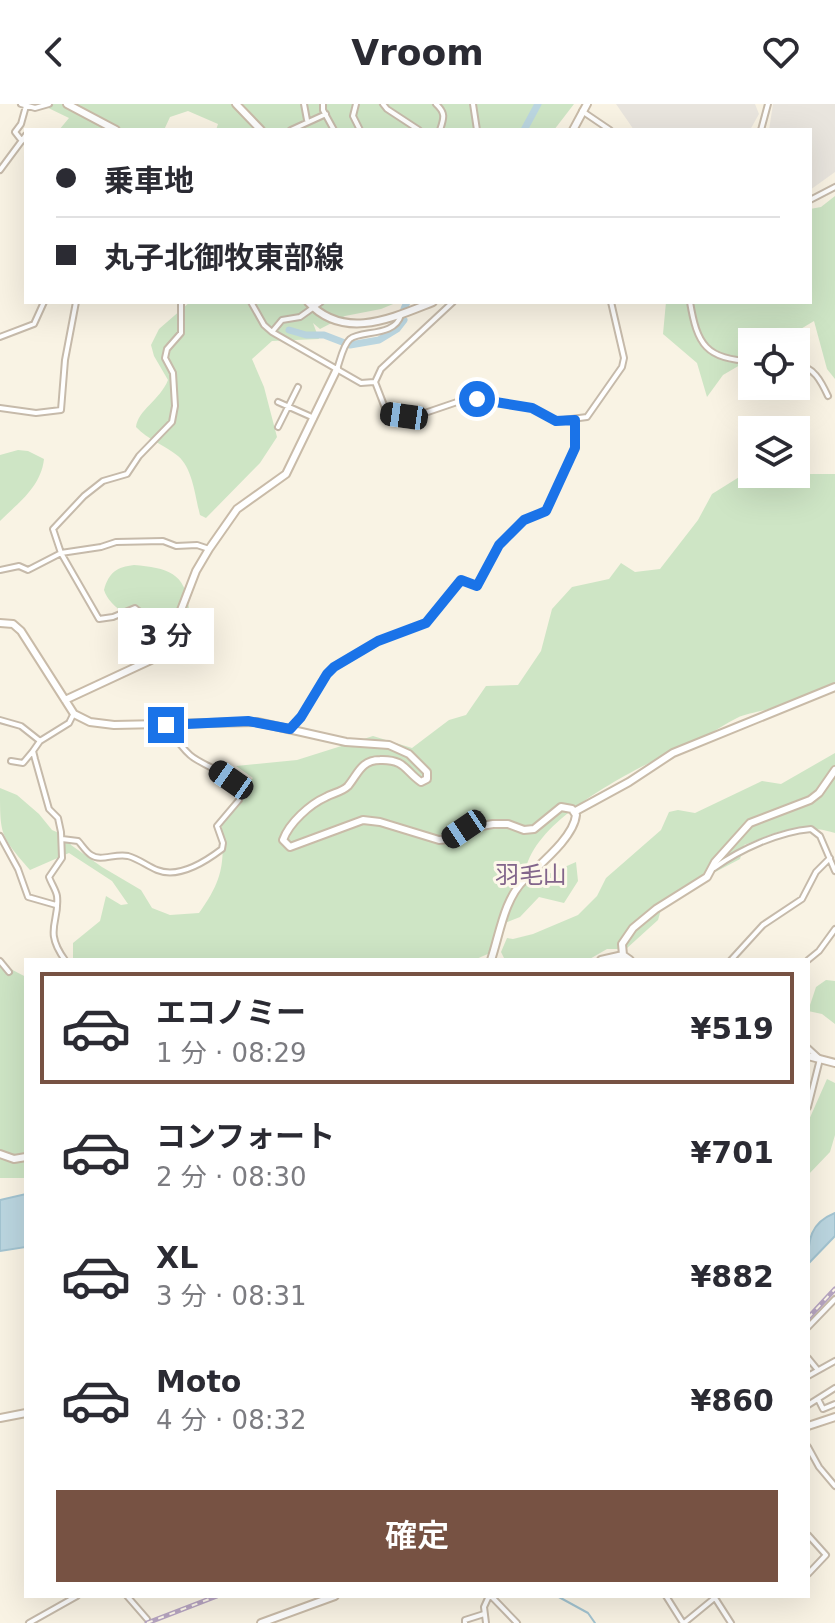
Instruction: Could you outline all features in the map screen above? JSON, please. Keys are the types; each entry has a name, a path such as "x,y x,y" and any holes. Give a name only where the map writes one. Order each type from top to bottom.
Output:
{"main road":[{"path":"67,104 112,128"},
{"path":"236,104 259,128"},
{"path":"574,128 587,104"},
{"path":"310,304 330,318 356,324 373,324 428,304"},
{"path":"65,700 151,660 166,649 196,571 209,549 237,509 286,474 337,369"},
{"path":"0,623 13,624 21,631 79,718 103,724 248,721 346,742 395,746 416,760 428,777 421,782 400,762 370,761 356,772 347,786 315,803 288,829 283,840 290,847 358,821 380,822 439,840 449,839 464,829 493,824 534,829 561,807 569,807 574,812 575,825 523,881 509,901 492,958"},
{"path":"574,812 673,753 835,687"},
{"path":"623,955 622,944 633,928 656,909 698,884 750,823 810,800 819,793 835,770"},
{"path":"610,958 623,955 627,958"},
{"path":"810,1056 832,1062"},
{"path":"0,1154 14,1159 24,1157"},
{"path":"0,1418 24,1413"},
{"path":"810,1425 835,1417"},
{"path":"261,1623 330,1598"}],"street":[{"path":"22,141 15,132 21,124 24,105 35,108 49,104"},
{"path":"304,104 307,120"},
{"path":"323,104 333,128"},
{"path":"356,104 353,116 359,128"},
{"path":"383,104 416,128"},
{"path":"436,104 444,115 441,128"},
{"path":"473,104 477,128"},
{"path":"762,128 768,104"},
{"path":"582,111 607,128"},
{"path":"294,128 326,114"},
{"path":"0,170 24,138"},
{"path":"812,199 835,187"},
{"path":"0,337 34,324 43,304"},
{"path":"0,408 36,413 61,410 67,347 76,304"},
{"path":"172,637 135,608 99,619 53,535 57,522 70,513 84,496 103,481 127,474 174,418 173,373 165,358 167,349 181,333 181,304"},
{"path":"252,304 272,332 361,383 375,382"},
{"path":"272,332 282,320 300,317 319,304"},
{"path":"375,382 381,369 451,304"},
{"path":"375,382 387,413 416,416 463,400 477,399 532,408 556,421 587,417 595,410 622,367 624,352 612,304"},
{"path":"690,304 695,328 706,348 721,357 738,359"},
{"path":"337,369 352,337 374,334 397,323 401,314"},
{"path":"810,370 828,396"},
{"path":"278,427 298,387"},
{"path":"278,402 314,418"},
{"path":"290,729 306,711 327,674 343,660 378,641 426,623 461,580 477,586 499,545 524,520 546,511 575,448 575,420"},
{"path":"0,570 19,566 28,570 61,553 124,542 163,541 176,546 197,545 209,549"},
{"path":"11,761 23,763 40,741 69,723 74,714"},
{"path":"0,720 21,726 40,741"},
{"path":"62,839 78,841 99,859 114,855 128,856 157,870 173,873 196,866 222,849 217,826 239,800 239,790 231,780 189,754 166,725"},
{"path":"33,751 49,809 58,818 62,839 61,863 49,874 57,896 52,930 64,958"},
{"path":"712,870 766,841 794,830 811,829 816,832 835,871"},
{"path":"0,836 18,869 28,897 56,905"},
{"path":"733,958 763,925 802,899 816,872 830,858"},
{"path":"810,958 835,929"},
{"path":"0,961 9,972"},
{"path":"810,1050 820,1059 810,1099"},
{"path":"810,1325 835,1299"},
{"path":"810,1360 817,1369"},
{"path":"810,1374 835,1361"},
{"path":"810,1404 835,1388"},
{"path":"818,1399 823,1409 835,1404"},
{"path":"810,1451 835,1486"},
{"path":"810,1537 826,1555 810,1572"},
{"path":"29,1623 73,1598"},
{"path":"129,1598 147,1619"},
{"path":"486,1623 484,1607 489,1598"},
{"path":"492,1598 517,1623"},
{"path":"667,1598 684,1623 715,1598"},
{"path":"717,1598 731,1623"},
{"path":"465,1623 465,1620 484,1614"}],"shaded area":[{"path":"616,104 755,104 759,114 751,128 633,128"},
{"path":"773,104 835,104 835,172 812,189 812,128 769,128"}],"green space":[{"path":"40,104 574,104 556,128 217,128 218,124 188,111 170,117 165,128 61,128 69,118"},
{"path":"835,196 835,379 827,369 814,321 802,328 738,328 738,366 723,375 707,397 697,363 663,334 666,304 812,304 812,209 821,207"},
{"path":"188,304 393,304 345,316 320,329 313,323 319,339 272,341 252,359 264,387 277,437 260,463 206,518 200,515 193,483 183,461 136,427 141,415 168,380 151,345 159,329"},
{"path":"18,450 44,459 42,469 28,494 0,521 0,455"},
{"path":"810,474 835,474 835,684 737,718 628,774 572,810 533,851 525,873 544,876 576,862 578,881 564,903 539,897 520,917 497,926 490,953 479,958 73,958 73,943 100,921 106,896 121,905 128,904 112,881 69,853 30,870 4,834 0,816 0,788 17,795 52,830 66,836 71,845 141,890 152,908 170,915 199,913 219,877 223,844 221,816 253,778 236,766 297,760 373,736 412,748 449,720 466,715 486,686 518,685 541,651 552,609 572,587 609,579 621,563 635,572 660,569 698,520 712,494 738,478 738,488 810,488"},
{"path":"134,565 165,570 179,580 184,587 189,609 181,618 157,624 143,621 130,616 109,600 104,590 108,579 118,569"},
{"path":"835,753 835,833 799,828 744,845 740,859 664,899 658,920 626,949 607,949 591,958 504,958 501,952 507,938 533,934 578,915 597,896 606,878 661,830 669,812 695,813 762,781 781,784"},
{"path":"0,966 24,976 24,1178 0,1178"},
{"path":"826,980 835,981 835,1024 822,1014 810,1011 816,987"},
{"path":"827,1079 835,1083 835,1135 830,1152 810,1173 810,1117"}],"water":[{"path":"24,1194 24,1247 0,1251 0,1200"},
{"path":"835,1213 835,1236 810,1262 812,1233"}],"waterway":[{"path":"525,128 538,104"},
{"path":"404,309 406,304"},
{"path":"289,330 306,335 324,335 350,345 379,340 397,329 404,320"},
{"path":"561,1598 588,1613 595,1623"}],"railway":[{"path":"810,1316 835,1289"},
{"path":"147,1623 212,1598"}],"district":[{"name":"羽毛山","path":"531,875"}],"route":[{"path":"166,725 248,721 290,729 306,711 327,674 343,660 378,641 426,623 461,580 477,586 480,583 499,545 524,520 546,511 575,448 575,420 556,421 522,405 477,399"}]}
